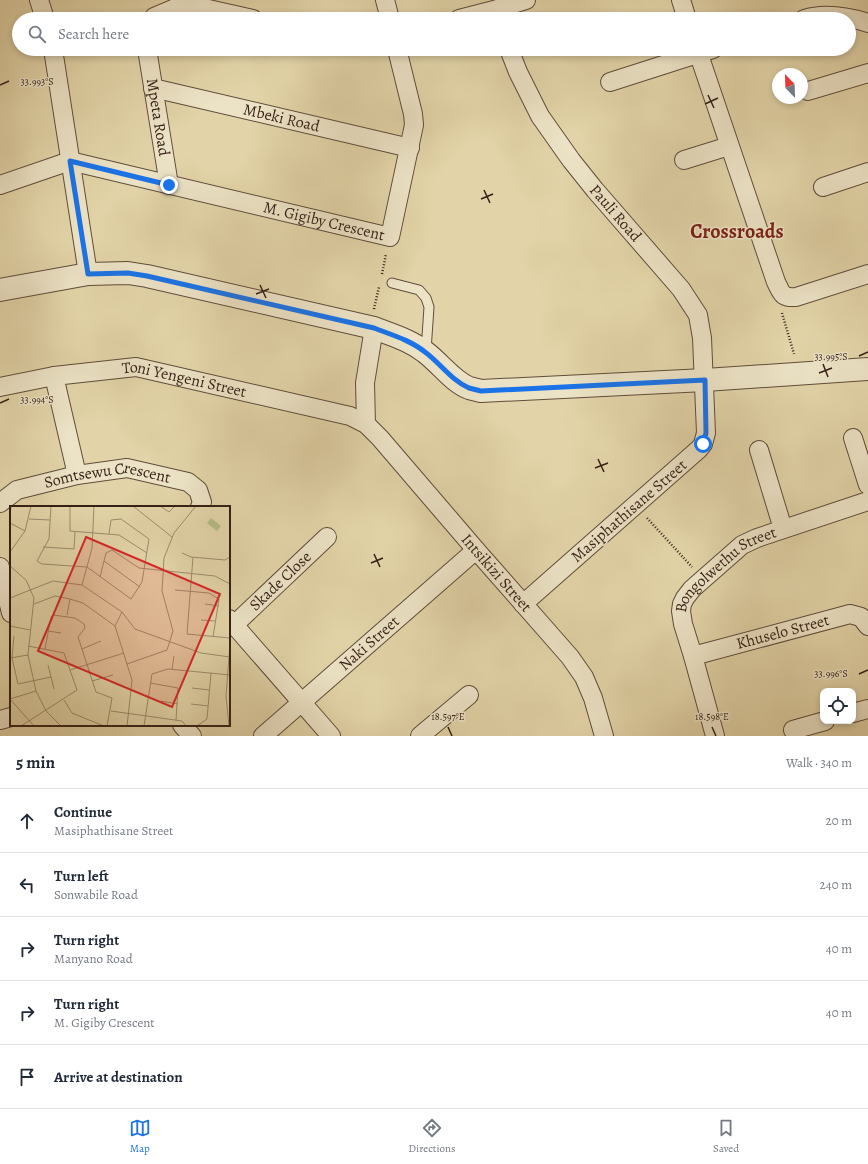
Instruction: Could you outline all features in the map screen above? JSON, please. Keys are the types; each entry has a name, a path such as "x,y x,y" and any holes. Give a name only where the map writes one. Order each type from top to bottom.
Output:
{"street":[{"path":"39,0 43,12"},
{"path":"385,0 388,12"},
{"path":"494,10 526,0"},
{"path":"681,0 685,12"},
{"path":"163,12 180,6 195,6 222,12"},
{"path":"856,20 868,23"},
{"path":"54,56 88,274"},
{"name":"Mpeta Road","path":"148,56 169,185"},
{"name":"M. Gigiby Crescent","path":"70,161 390,238 414,125 413,114 399,56"},
{"name":"Pauli Road","path":"512,56 540,116 571,160 691,302 698,315 702,338 705,380"},
{"path":"610,82 688,56"},
{"path":"704,56 729,146 776,282 782,295 786,297 796,297 868,274"},
{"path":"808,90 868,73"},
{"name":"Mbeki Road","path":"153,88 410,148"},
{"path":"684,160 729,146"},
{"path":"0,185 70,161"},
{"path":"823,187 868,172"},
{"path":"0,290 88,274 128,273 147,276 374,328 400,337 414,344 426,352 457,381 468,387 481,391 705,380 868,369"},
{"path":"366,424 365,383 374,328"},
{"name":"Toni Yengeni Street","path":"0,387 54,376 136,367 350,416 366,424"},
{"path":"54,376 77,475"},
{"name":"Masiphathisane Street","path":"523,604 699,450 703,444 706,433 705,380"},
{"name":"Intsikizi Street","path":"366,424 380,438 570,657 584,678 593,698 604,736"},
{"path":"852,438 868,485"},
{"name":"Bongolwethu Street","path":"759,450 783,529"},
{"name":"Somtsewu Crescent","path":"0,503 17,490 77,475 127,468 188,482 198,490 202,502 200,506"},
{"name":"Bongolwethu Street","path":"715,736 683,624 681,611 685,598 692,589 742,545 757,538 868,501"},
{"name":"Skade Close","path":"231,622 326,538"},
{"name":"Naki Street","path":"263,736 476,550"},
{"path":"0,568 10,606"},
{"name":"Khuselo Street","path":"693,656 850,614 861,617 868,626"},
{"path":"231,622 331,736"},
{"path":"420,736 468,695"},
{"path":"856,712 868,709"},
{"path":"0,720 10,717"},
{"path":"793,730 820,722"},
{"path":"183,726 192,736"}],"lane":[{"path":"392,283 419,290 426,298 429,307 426,352"}],"path":[{"path":"786,297 782,312 798,374"},
{"path":"636,505 703,580"}],"district":[{"name":"Crossroads","path":"737,231"}],"route":[{"path":"169,185 70,161 88,274 128,273 147,276 374,328 400,337 414,344 426,352 457,381 468,387 481,391 705,380 706,433 703,444"}]}
